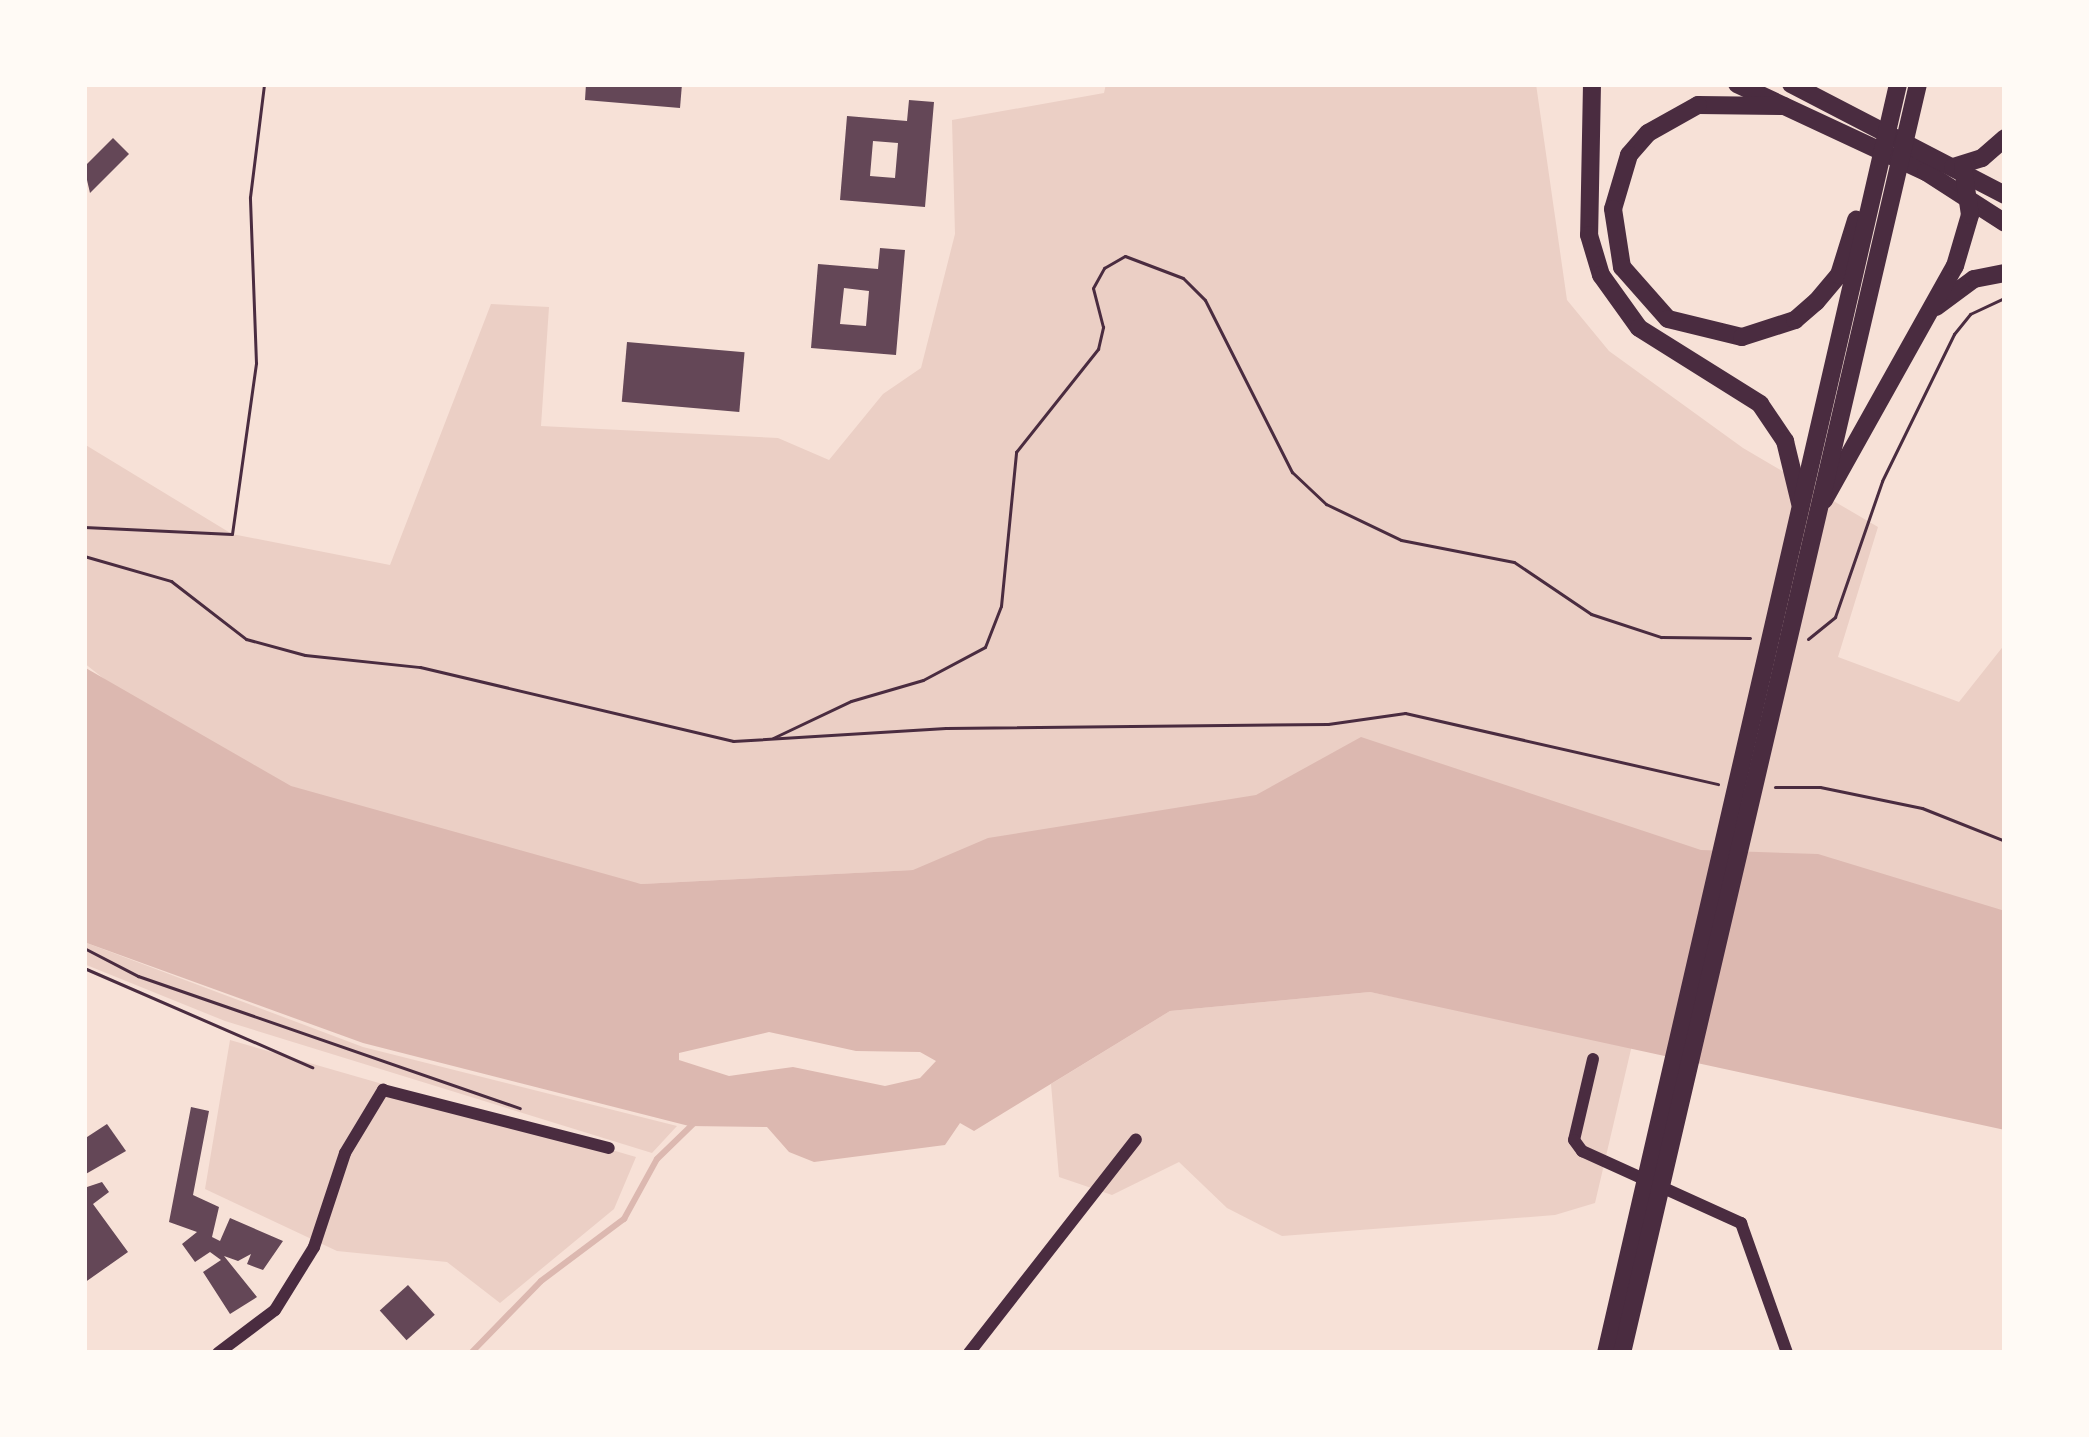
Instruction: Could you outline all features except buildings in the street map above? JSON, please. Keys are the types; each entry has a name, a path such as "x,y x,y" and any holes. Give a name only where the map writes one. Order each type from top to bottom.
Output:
{"main road":[{"path":"1592,84 1588,235 1600,275 1640,328 1760,404 1785,441 1810,510"},
{"path":"1737,84 1926,172 2005,223"},
{"path":"1790,84 1963,167 2005,195"},
{"path":"1810,510 1896,200 1907,89"},
{"path":"1784,106 1698,105 1668,117 1630,154 1613,235 1622,267 1668,320 1742,338 1796,320 1839,274 1907,89"},
{"path":"1926,172 1963,167 2005,138"},
{"path":"1810,510 1932,310 1965,240 1969,197 1963,167"},
{"path":"1612,1350 1810,510 1877,176"},
{"path":"1932,310 1974,279 2005,273"}],"street":[{"path":"1593,1059 1574,1139 1582,1151 1741,1223 1787,1353"},
{"path":"218,1353 275,1310 314,1247 345,1153 383,1090 609,1148"},
{"path":"969,1353 1136,1138"}],"path":[{"path":"84,527 232,534 256,363 250,196 264,84"},
{"path":"773,739 985,647 1001,606 1016,452 1098,349 1103,327 1093,288 1125,256 1183,278 1205,300 1292,472 1325,504 1401,540 1514,562 1591,614 1661,637 1767,638"},
{"path":"1788,639 1809,639 1835,617 1882,481 1954,334 1970,314 2005,298"},
{"path":"84,556 171,581 246,638 305,655 420,667 733,741 946,728 1305,724 1405,713 1725,785"},
{"path":"1773,787 1820,787 1922,808 2005,841"},
{"path":"84,948 139,976 524,1110"},
{"path":"84,968 312,1067"}],"shaded area":[{"path":"1106,84 1536,84 1567,300 1609,351 1743,448 1878,527 1838,657 1959,702 2005,644 2005,916 913,870 641,884 285,822 84,663 84,444 232,534 390,565 491,304 549,307 541,426 778,438 829,460 883,394 921,368 955,234 952,120 1104,93"},
{"path":"84,667 291,786 641,884 913,870 988,838 1256,795 1361,737 1701,850 1818,854 2005,911 2005,1130 1370,992 1170,1011 974,1131 960,1123 945,1145 814,1162 789,1152 767,1127 689,1126 363,1043 84,942","holes":["769,1032 856,1051 920,1052 936,1061 920,1078 885,1086 793,1067 729,1076 679,1060 679,1053"]},
{"path":"84,942 363,1047 677,1126 652,1153 225,1021 84,964"},
{"path":"1370,992 1632,1045 1595,1203 1555,1215 1282,1236 1227,1208 1179,1162 1112,1195 1059,1177 1051,1084 1170,1011"},
{"path":"230,1040 636,1157 614,1209 500,1303 447,1262 337,1251 205,1189"}],"waterway":[{"path":"471,1353 541,1281 624,1219 657,1159 695,1122"}]}
